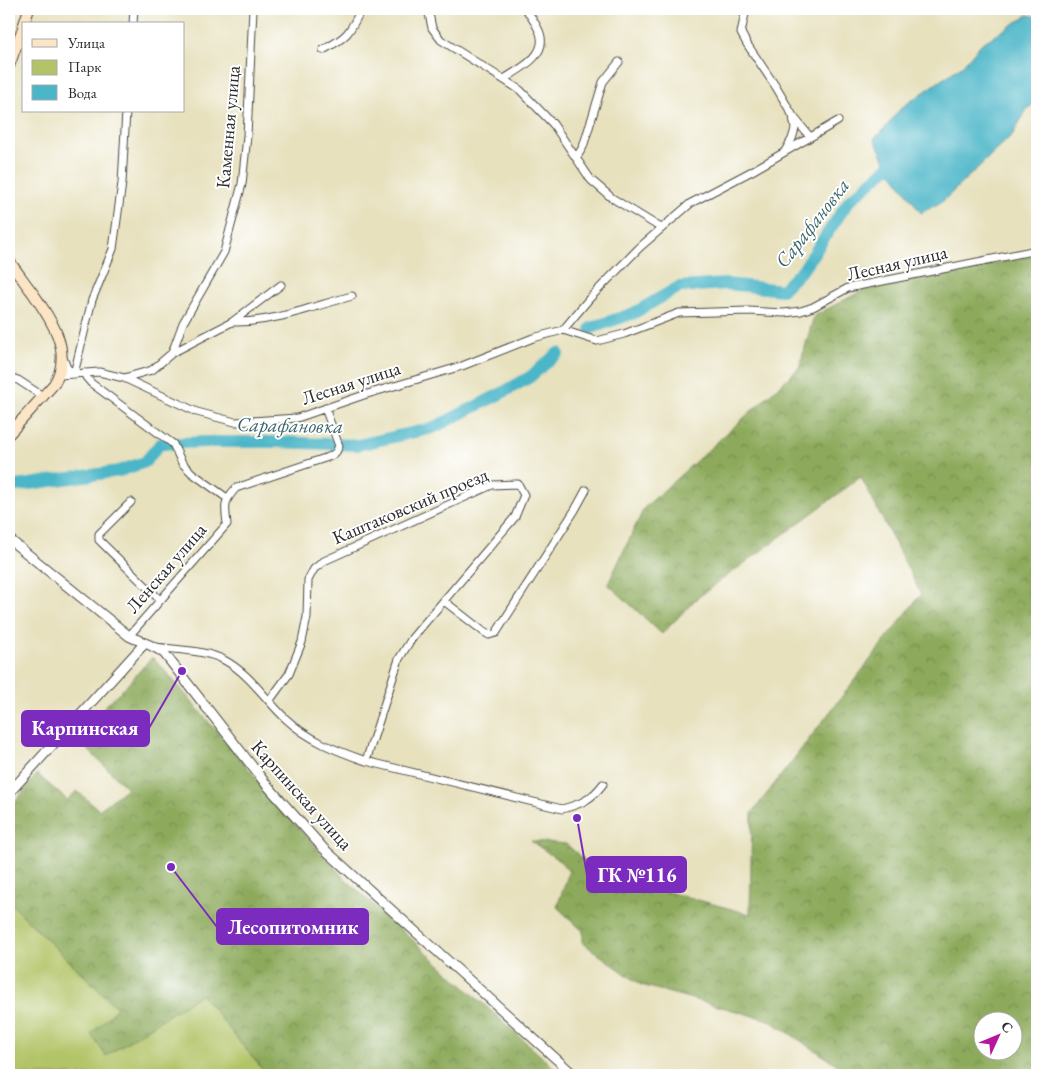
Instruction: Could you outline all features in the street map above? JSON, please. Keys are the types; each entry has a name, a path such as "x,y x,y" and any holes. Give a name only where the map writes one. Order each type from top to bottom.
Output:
{"main road":[{"path":"25,22 30,9"},
{"path":"9,66 22,30"},
{"path":"9,260 51,319 59,338 63,358 60,375 44,397 9,434"}],"street":[{"path":"133,22 134,9"},
{"name":"Каменная улица","path":"172,353 183,323 224,252 242,184 247,136 253,9"},
{"path":"323,50 343,39 352,28 361,9"},
{"path":"428,9 432,28 441,40 520,90 553,124 591,180 612,198 661,228"},
{"path":"504,79 535,59 541,46 541,34 526,9"},
{"path":"746,9 742,33 747,44 793,116 810,137"},
{"path":"576,158 582,147 603,82 619,62"},
{"path":"63,358 67,368 74,374 92,300 113,249 122,183 126,112"},
{"path":"785,151 795,129 793,116"},
{"path":"563,330 589,299 640,247 691,204 838,121"},
{"name":"Лесная улица","path":"60,375 99,372 124,378 196,412 235,422 297,418 462,366 533,338 563,330 597,341 624,334 679,313 749,311 784,313 801,311 813,307 848,288 1037,250"},
{"path":"124,378 152,370 172,353 232,322 281,285"},
{"path":"232,322 248,322 274,318 352,296"},
{"path":"84,373 91,383 173,444 182,463 192,473 227,498 236,488 330,456 336,452 338,445 325,408"},
{"path":"9,377 18,380 44,397"},
{"name":"Каштаковский проезд","path":"270,700 289,674 302,642 307,617 308,580 314,569 324,561 492,485 518,484 524,495 515,518 412,638 398,659 366,761"},
{"path":"444,601 484,632 490,635 496,633 586,490"},
{"name":"Ленская улица","path":"129,636 226,524 225,509 227,498"},
{"path":"131,502 99,534 99,540 160,600"},
{"path":"9,539 129,636 144,644 209,654 224,660 252,682 285,718 335,750 366,761 562,809 578,804 594,795 603,784"},
{"name":"Ленская улица","path":"9,793 144,644"},
{"name":"Карпинская улица","path":"156,647 164,653 266,784 323,848 574,1075"}],"green space":[{"path":"1037,255 1037,1075 853,1075 769,1020 641,985 583,943 583,931 557,907 569,872 561,862 531,841 566,844 602,875 750,914 752,813 921,594 861,477 696,599 662,634 608,584 644,508 799,368 814,316 865,289"},
{"path":"152,657 295,824 344,878 562,1075 267,1075 201,994 106,1056 91,1034 117,1008 9,902 9,855 14,851 9,845 9,810 37,774 67,800 77,791 99,810 127,788 74,736 129,683"},
{"path":"9,902 117,1008 201,994 267,1075 9,1075"}],"water":[{"path":"1028,15 1037,17 1037,101 1027,109 1013,134 943,201 921,213 888,167 874,138 881,133 901,108 963,65 981,44"}],"waterway":[{"name":"Сарафановка","path":"591,328 634,313 679,287 727,284 782,290 804,268 849,201 888,167"},
{"name":"Сарафановка","path":"9,487 119,471 145,462 160,444 276,442 358,445 433,428 530,377 558,353"}],"place":[{"name":"Карпинская","path":"182,671"},
{"name":"ГК №116","path":"577,818"},
{"name":"Лесопитомник","path":"171,867"}]}
